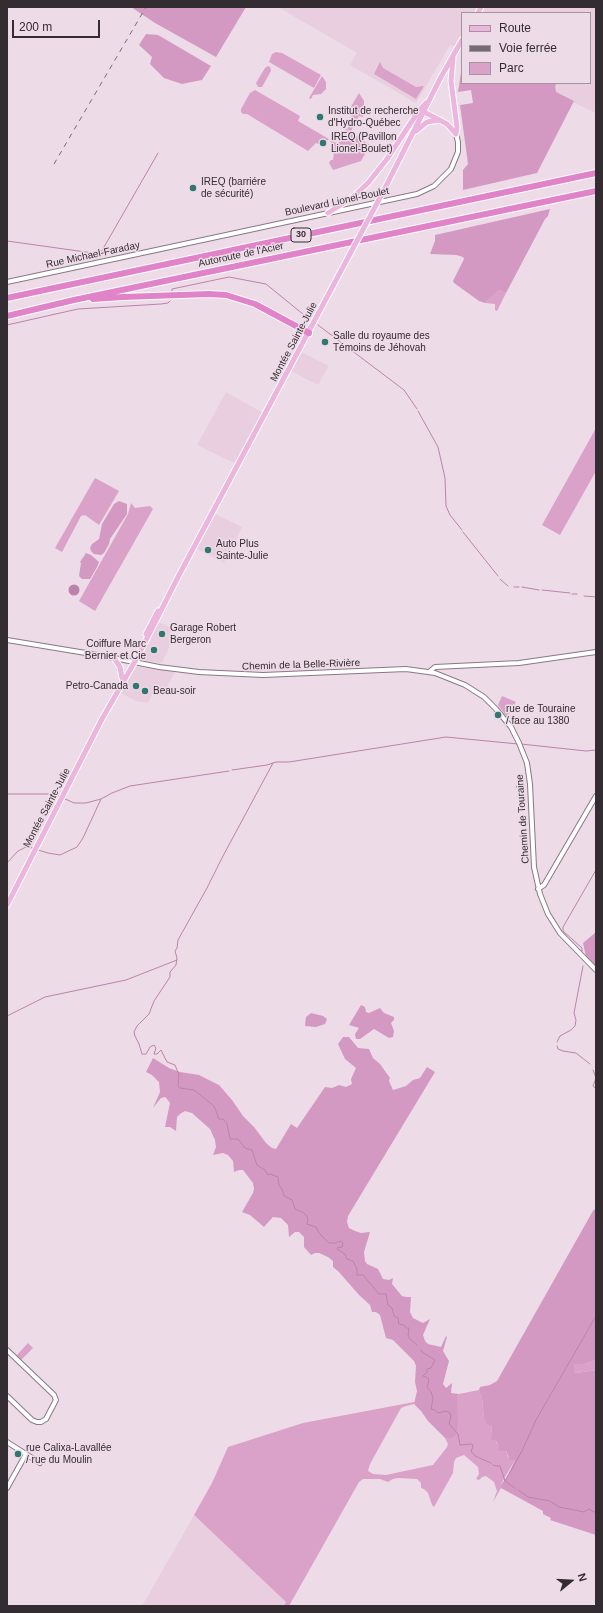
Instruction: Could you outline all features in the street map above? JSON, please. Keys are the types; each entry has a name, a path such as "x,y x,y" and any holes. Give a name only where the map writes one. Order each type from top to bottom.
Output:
{"highway":[{"name":"Autoroute de l'Acier","path":"7,298 596,174"},
{"name":"Autoroute de l'Acier","path":"7,316 64,302 596,190"},
{"path":"64,302 123,297 222,295 238,298 255,304 309,333"}],"main road":[{"path":"456,134 450,126 424,112 461,42"},
{"path":"453,55 451,81 457,127 456,134"},
{"path":"328,213 359,192 372,180 418,112 430,99"},
{"name":"Montée Sainte-Julie","path":"102,719 352,252 424,112"},
{"path":"414,133 427,122 440,120"},
{"path":"114,658 121,668 122,678"},
{"name":"Montée Sainte-Julie","path":"7,905 122,678 133,662"}],"street":[{"name":"Boulevard Lionel-Boulet","path":"183,244 411,196 431,188 446,175 454,163 458,149 456,134"},
{"name":"Rue Michael-Faraday","path":"7,282 183,244"},
{"name":"Chemin de la Belle-Rivière","path":"7,640 199,672 254,676 402,669 429,672 435,667 519,663 596,652"},
{"name":"Chemin de Touraine","path":"429,672 457,681 484,697 502,716 521,746 530,785 534,867 538,889 546,910 560,933 596,970"},
{"path":"538,889 544,885 596,796"},
{"path":"7,1350 54,1395 56,1401 46,1420 37,1422 32,1420 7,1396"},
{"path":"7,1442 40,1463"},
{"path":"7,1486 26,1454"}],"shaded area":[{"path":"131,7 246,7 216,57 155,23"},
{"path":"278,7 596,7 596,113 534,84 591,84 591,12 461,12 461,50 450,45 416,103 350,65 357,53"},
{"path":"146,34 158,35 211,66 202,80 182,84 164,78 150,64 152,57 139,45"},
{"path":"461,72 461,84 556,84 555,86 556,92 574,101 537,173 463,190 463,170 468,164 460,105 473,103 471,90 458,92"},
{"path":"550,209 548,216 506,293 499,290 485,303 479,301 453,281 464,259 463,257 456,255 430,254 435,241 435,235"},
{"path":"301,352 329,366 318,385 291,371"},
{"path":"226,392 263,413 236,464 197,445"},
{"path":"119,501 127,504 127,514 110,539 104,553 101,555 94,554 90,548 92,544 99,539 102,524 114,504"},
{"path":"215,514 242,527 224,563 197,549"},
{"path":"86,553 91,555 99,562 90,579 82,579 79,576 80,562"},
{"path":"74,584 78,586 80,590 78,594 74,596 70,594 68,590 70,586"},
{"path":"158,622 173,629 168,639 172,641 162,663 145,661 142,657"},
{"path":"136,667 175,672 164,692 154,691 148,703 136,701 121,693 132,671"},
{"path":"596,932 596,966 586,957 583,943"},
{"path":"361,1005 365,1007 366,1012 369,1013 380,1008 384,1013 394,1017 394,1020 391,1023 394,1031 393,1037 389,1038 374,1029 360,1039 356,1039 355,1034 359,1028 349,1025"},
{"path":"311,1013 323,1016 327,1019 325,1024 316,1027 305,1026 306,1017"},
{"path":"343,1037 349,1037 358,1048 369,1049 373,1058 380,1064 390,1078 389,1081 393,1090 406,1086 413,1080 420,1078 427,1067 435,1072 348,1216 347,1222 349,1228 355,1231 361,1233 370,1232 364,1252 365,1261 367,1264 378,1269 383,1279 389,1280 393,1278 392,1284 402,1296 411,1297 410,1312 413,1318 423,1323 430,1319 423,1335 425,1341 428,1344 441,1347 446,1336 447,1337 443,1351 449,1361 443,1384 446,1388 452,1383 451,1393 459,1394 457,1397 458,1425 456,1435 450,1439 445,1438 414,1404 417,1391 415,1382 416,1366 414,1361 393,1340 386,1338 380,1315 376,1312 372,1312 370,1305 333,1267 333,1261 319,1253 311,1255 304,1247 304,1237 299,1232 295,1232 289,1237 288,1225 281,1218 273,1217 264,1227 250,1215 242,1212 253,1193 253,1183 243,1170 234,1172 233,1161 228,1155 223,1153 213,1155 216,1147 215,1140 210,1129 192,1113 185,1111 177,1117 176,1131 170,1127 165,1127 170,1103 165,1097 161,1098 153,1108 160,1092 159,1082 152,1075 146,1072 153,1058 169,1068 180,1072 199,1075 219,1085 266,1143 272,1148 276,1149 291,1124 297,1128 325,1087 332,1088 339,1085 346,1087 352,1084 351,1079 356,1068 345,1059 338,1044"},
{"path":"594,1209 596,1212 596,1360 584,1364 574,1364 574,1371 576,1373 596,1370 596,1535 550,1520 551,1518 543,1514 543,1511 501,1488 500,1486 507,1477 515,1460 510,1460 506,1451 499,1451 499,1446 496,1441 492,1440 492,1426 487,1424 484,1418 482,1399 479,1390 480,1387 490,1385 497,1381"},
{"path":"194,1515 286,1602 284,1606 142,1606"}],"green space":[{"path":"276,52 282,53 321,75 314,88 269,62 272,54"},
{"path":"380,62 383,68 416,87 424,86 416,99 374,74"},
{"path":"268,66 270,67 271,71 262,87 258,87 256,83 265,68"},
{"path":"322,76 326,82 326,89 321,94 313,95 311,99 309,98"},
{"path":"255,90 300,116 298,121 329,139 318,144 316,143 308,151 247,114 243,114 241,109 250,93"},
{"path":"359,93 364,101 364,113 363,117 359,116 351,131 347,129 351,123 350,119 352,115 349,110"},
{"path":"346,129 370,145 361,161 333,170 329,163 333,160 334,152 332,152 335,147 330,141 331,140 338,144"},
{"path":"499,290 506,293 497,311 495,310 495,304 485,303"},
{"path":"596,428 596,471 560,535 542,525"},
{"path":"95,478 119,491 99,525 85,515 81,516 62,552 55,548"},
{"path":"131,503 135,508 150,506 153,509 95,611 79,601 128,514"},
{"path":"502,696 516,702 507,717 498,705"},
{"path":"28,1343 33,1348 21,1360 16,1356"},
{"path":"596,1360 596,1370 576,1373 574,1371 574,1364 584,1364"},
{"path":"479,1390 482,1399 484,1418 492,1426 491,1436 503,1450 506,1451 508,1457 515,1460 500,1486 501,1488 493,1502 497,1491 494,1482 486,1476 479,1480 476,1479 479,1474 478,1467 464,1455 456,1458 453,1473 434,1507 428,1493 421,1488 421,1483 417,1479 398,1478 388,1482 380,1479 363,1479 359,1482 289,1606 284,1606 286,1602 194,1515 212,1483 228,1447 303,1423 414,1402 414,1404 401,1408 370,1464 368,1471 373,1474 386,1475 433,1465 447,1447 448,1444 445,1438 450,1439 457,1397 459,1394"}],"waterway":[{"path":"7,241 100,254 158,153"},
{"path":"172,291 172,289 229,277 266,284 309,319"},
{"path":"7,325 78,309 161,304 168,303 170,301"},
{"path":"318,325 404,390 417,409"},
{"path":"418,411 438,447 445,478 446,506 450,515 462,530"},
{"path":"463,532 498,576"},
{"path":"500,579 508,586"},
{"path":"514,587 519,587"},
{"path":"522,587 539,590"},
{"path":"542,590 570,593"},
{"path":"572,594 577,594"},
{"path":"584,596 596,597"},
{"path":"232,770 267,765 276,762 289,762 446,737 518,744"},
{"path":"521,744 586,751 596,750"},
{"path":"273,763 178,940 175,951 177,958 176,965 170,972 170,977 154,1001 149,1014 137,1026 134,1032 142,1054 146,1054 150,1047 154,1045 156,1048 154,1054 157,1054 161,1050 167,1062 175,1065 179,1075 178,1086 180,1088 194,1090 214,1106 219,1119 223,1119 227,1124 230,1139 238,1139 245,1148 252,1150 257,1165 265,1170 268,1175 270,1174 278,1177 279,1185 284,1196 292,1200 295,1209 304,1213 308,1218 307,1224 316,1227 319,1233 329,1243 336,1243 340,1241 343,1243 342,1247 337,1249 345,1254 347,1259 353,1261 357,1269 357,1275 363,1275 379,1294 386,1294 388,1305 392,1308 394,1316 398,1318 399,1324 409,1328 408,1337 417,1345"},
{"path":"63,798 74,803 86,803 101,799 130,786 229,771"},
{"path":"7,794 54,794 60,797"},
{"path":"38,850 60,855 77,847 83,838 101,799"},
{"path":"7,863 18,851 26,847 33,848"},
{"path":"582,951 582,948 563,931 563,927 596,870"},
{"path":"7,1016 45,997 126,980 177,960"},
{"path":"557,1042 560,1036 575,1026 576,1020 574,1013 583,966"},
{"path":"557,1046 558,1049 563,1051 576,1053 590,1064"},
{"path":"593,1070 596,1078 593,1086 596,1089"},
{"path":"505,1481 522,1451 536,1420 596,1316"},
{"path":"421,1350 435,1360 431,1368 427,1369 427,1372 423,1376 428,1378 429,1381 427,1387 433,1398 431,1409 438,1413 446,1411 450,1413 451,1416 449,1424 458,1434 460,1445 472,1444 473,1447 471,1451 475,1456 491,1463"},
{"path":"493,1465 500,1466 505,1481 516,1489"},
{"path":"518,1490 528,1497 550,1501 559,1507 584,1512 589,1509 596,1513"}],"railway":[{"path":"54,164 146,7"}],"place":[{"name":"Institut de recherche d'Hydro-Québec","path":"320,117"},
{"name":"IREQ (Pavillon Lionel-Boulet)","path":"323,143"},
{"name":"IREQ (barriére de sécurité)","path":"193,188"},
{"name":"Salle du royaume des Témoins de Jéhovah","path":"325,342"},
{"name":"Auto Plus Sainte-Julie","path":"208,550"},
{"name":"Garage Robert Bergeron","path":"162,634"},
{"name":"Coiffure Marc Bernier et Cie","path":"154,650"},
{"name":"Petro-Canada","path":"136,686"},
{"name":"Beau-soir","path":"145,691"},
{"name":"rue de Touraine / face au 1380","path":"498,715"},
{"name":"rue Calixa-Lavallée / rue du Moulin","path":"18,1454"}]}
